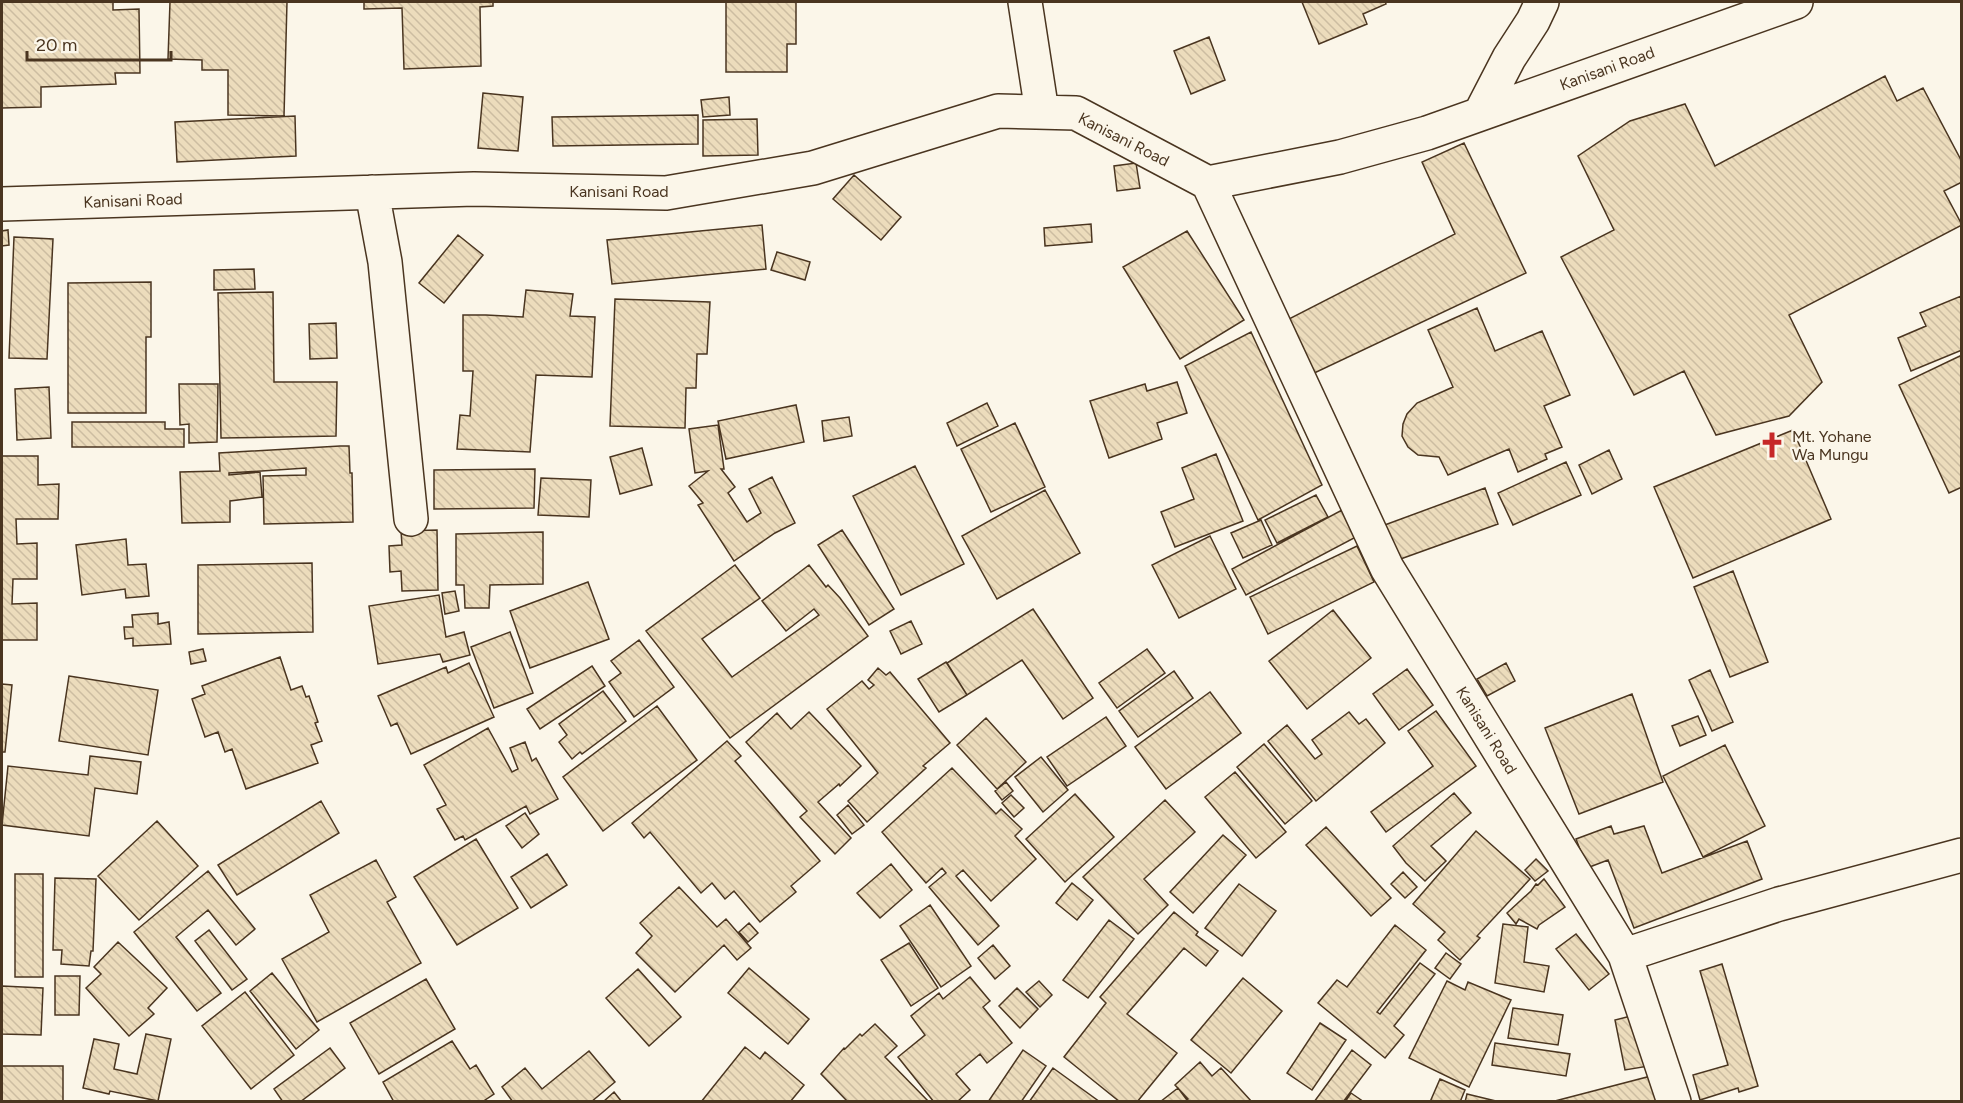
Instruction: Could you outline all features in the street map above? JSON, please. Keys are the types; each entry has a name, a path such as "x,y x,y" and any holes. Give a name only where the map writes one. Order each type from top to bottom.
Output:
{"street":[{"path":"1024,2 1042,112"},
{"path":"1480,114 1542,2"},
{"name":"Kanisani Road","path":"1208,183 1340,157 1427,133 1796,2"},
{"name":"Kanisani Road","path":"2,204 474,189 666,193 813,168 998,111 1076,112 1208,183 1387,568 1625,955 1674,1101"},
{"path":"372,192 385,262 411,519"},
{"path":"1625,955 1779,904 1962,855"}],"building":[{"path":"2,2 113,2 113,10 139,9 140,73 115,73 116,84 41,87 41,107 2,108"},
{"path":"170,2 287,2 284,116 228,115 228,70 202,70 202,60 168,59"},
{"path":"364,2 493,2 493,6 480,7 481,66 404,69 402,8 364,9"},
{"path":"726,2 796,2 796,44 787,44 787,72 726,72"},
{"path":"1302,2 1385,2 1386,4 1363,14 1367,24 1319,44"},
{"path":"1209,37 1225,80 1191,94 1174,51"},
{"path":"1885,76 1897,101 1923,88 1962,162 1962,182 1944,191 1962,225 1789,315 1822,382 1789,416 1716,435 1684,371 1634,395 1561,257 1614,230 1578,156 1630,121 1685,104 1715,166"},
{"path":"483,93 523,97 518,151 478,148"},
{"path":"729,97 730,115 703,117 701,100"},
{"path":"698,115 698,144 553,146 552,117"},
{"path":"295,116 296,156 177,162 175,122"},
{"path":"757,119 758,155 703,156 703,120"},
{"path":"1464,143 1526,273 1308,376 1283,322 1455,234 1422,162"},
{"path":"1136,163 1140,188 1117,191 1114,166"},
{"path":"854,175 901,217 881,240 833,199"},
{"path":"1091,224 1092,242 1045,246 1044,228"},
{"path":"762,225 766,269 612,284 607,240"},
{"path":"8,230 9,245 2,246 2,231"},
{"path":"1187,231 1244,320 1180,359 1123,267"},
{"path":"458,235 483,255 444,303 419,283"},
{"path":"14,237 53,239 47,359 9,358"},
{"path":"777,252 810,262 805,280 771,270"},
{"path":"254,269 255,289 214,290 214,270"},
{"path":"151,282 151,337 146,337 146,413 68,413 68,283"},
{"path":"526,290 573,294 570,316 595,317 592,377 536,375 530,452 457,449 460,415 470,416 473,371 463,371 463,315 523,317"},
{"path":"273,292 274,382 337,382 336,436 221,438 218,293"},
{"path":"1961,296 1962,350 1911,371 1898,338 1926,326 1920,313"},
{"path":"615,299 710,302 707,354 697,354 696,388 686,388 685,428 610,426"},
{"path":"1477,308 1495,351 1542,331 1570,395 1544,406 1562,447 1545,454 1547,459 1518,472 1509,449 1448,475 1439,457 1418,455 1408,447 1402,436 1403,424 1407,414 1417,403 1453,387 1428,330"},
{"path":"336,323 337,358 310,359 309,324"},
{"path":"1251,332 1322,485 1258,520 1185,366"},
{"path":"1962,355 1962,487 1949,493 1899,385"},
{"path":"1177,382 1187,413 1157,423 1162,439 1109,458 1090,401 1145,384 1147,391"},
{"path":"179,384 218,384 217,442 189,443 189,424 180,425"},
{"path":"49,387 51,438 17,440 15,389"},
{"path":"987,403 998,426 957,446 947,423"},
{"path":"796,405 804,442 726,459 718,421"},
{"path":"849,417 852,436 824,441 822,421"},
{"path":"72,422 165,422 165,429 184,429 184,447 72,447"},
{"path":"1015,423 1045,487 991,512 961,449"},
{"path":"718,425 724,469 721,469 735,487 728,493 747,522 761,513 749,489 772,477 795,523 775,533 734,561 698,505 703,503 689,486 708,471 695,473 689,429"},
{"path":"1793,430 1831,519 1693,578 1654,487"},
{"path":"349,446 353,522 264,524 263,476 306,475 306,468 229,473 229,475 260,472 262,497 230,501 230,522 182,523 180,472 220,471 219,453"},
{"path":"642,448 652,485 620,494 610,457"},
{"path":"1609,450 1622,479 1592,494 1579,465"},
{"path":"1216,454 1243,521 1175,547 1161,512 1194,499 1182,468"},
{"path":"2,456 38,456 38,485 59,484 58,519 16,519 17,544 37,543 37,579 13,579 12,604 37,603 37,640 2,640"},
{"path":"1566,462 1581,495 1513,525 1498,493"},
{"path":"915,466 964,564 901,595 853,496"},
{"path":"535,469 534,508 434,509 434,470"},
{"path":"541,478 591,480 589,517 538,515"},
{"path":"1485,488 1498,524 1395,561 1382,526"},
{"path":"1045,490 1080,553 997,599 962,536"},
{"path":"1316,495 1328,517 1277,543 1265,520"},
{"path":"1342,510 1356,537 1246,595 1232,569"},
{"path":"1261,520 1272,545 1243,558 1231,533"},
{"path":"437,530 438,590 402,591 401,571 390,572 389,546 402,545 401,531"},
{"path":"842,530 894,609 869,625 818,545"},
{"path":"543,532 543,584 490,585 489,608 465,608 464,585 456,585 456,534"},
{"path":"1210,536 1236,589 1179,618 1152,565"},
{"path":"126,539 128,565 146,564 149,596 126,598 125,589 82,595 76,545"},
{"path":"1357,546 1374,582 1268,634 1250,597"},
{"path":"312,563 313,632 198,634 198,565"},
{"path":"735,565 760,598 702,639 732,677 819,615 814,609 786,631 762,601 809,565 826,587 828,585 840,598 868,636 730,738 646,631"},
{"path":"1733,571 1768,662 1730,677 1694,587"},
{"path":"588,582 609,639 530,668 510,611"},
{"path":"455,591 459,611 445,614 442,593"},
{"path":"439,595 446,637 464,632 470,655 443,662 440,654 378,664 369,606"},
{"path":"1033,609 1093,698 1063,719 1022,660 967,695 947,663"},
{"path":"1333,610 1371,658 1307,709 1269,661"},
{"path":"158,613 158,624 169,622 171,644 133,646 133,638 125,639 124,627 133,627 132,615"},
{"path":"911,621 922,644 901,654 890,631"},
{"path":"510,632 533,693 494,708 471,647"},
{"path":"639,640 674,687 634,717 609,682 621,673 611,661"},
{"path":"203,649 206,661 191,664 189,652"},
{"path":"1147,649 1165,673 1117,708 1099,683"},
{"path":"280,657 291,690 302,686 306,697 309,696 322,741 311,745 318,763 246,789 232,749 225,752 218,732 205,737 192,699 205,694 202,686"},
{"path":"946,662 967,695 939,712 918,679"},
{"path":"469,663 494,717 411,754 397,723 391,726 378,696 446,667 448,673"},
{"path":"1506,663 1515,681 1487,696 1477,679"},
{"path":"592,666 605,686 540,729 527,709"},
{"path":"878,668 886,675 890,672 950,743 923,766 926,768 867,822 848,801 878,773 827,709 862,681 869,689 874,685 868,680"},
{"path":"1407,669 1433,705 1399,730 1373,694"},
{"path":"1710,670 1733,722 1712,731 1689,680"},
{"path":"1174,671 1193,698 1138,737 1119,711"},
{"path":"69,676 158,690 148,755 59,741"},
{"path":"2,684 12,685 5,752 2,752"},
{"path":"603,691 626,721 572,759 559,742 567,735 559,724"},
{"path":"1210,692 1241,733 1166,789 1135,747"},
{"path":"1632,694 1663,782 1579,814 1545,728"},
{"path":"657,706 697,760 603,831 563,777"},
{"path":"1436,711 1476,766 1386,832 1371,812 1433,766 1408,731"},
{"path":"809,712 861,766 840,786 839,784 818,802 851,838 835,854 800,817 807,811 746,742 777,713 791,729"},
{"path":"1349,712 1359,724 1366,719 1385,743 1316,801 1268,741 1287,725 1315,759 1322,754 1312,740"},
{"path":"1698,716 1706,735 1680,746 1672,726"},
{"path":"1106,717 1126,746 1067,786 1047,757"},
{"path":"986,718 1026,762 997,789 957,745"},
{"path":"488,728 512,772 518,769 510,748 525,742 532,761 536,758 558,799 530,814 526,806 465,840 463,836 455,840 437,809 446,805 424,765"},
{"path":"727,741 741,756 735,761 820,861 791,886 796,892 760,922 734,891 725,899 712,883 701,893 650,832 644,838 632,823"},
{"path":"1264,744 1312,801 1285,824 1237,767"},
{"path":"1725,745 1765,826 1703,857 1663,776"},
{"path":"90,756 141,762 137,794 95,788 89,836 2,825 8,766 88,775"},
{"path":"1041,757 1068,790 1043,812 1015,777"},
{"path":"952,768 996,814 1001,809 1022,829 1015,836 1036,859 991,901 963,870 956,876 999,926 978,945 929,887 946,873 942,868 926,883 882,832"},
{"path":"1235,772 1286,832 1256,858 1205,797"},
{"path":"1006,782 1013,791 1002,800 995,791"},
{"path":"1454,793 1471,813 1431,846 1446,861 1425,881 1406,863 1393,846"},
{"path":"1075,794 1114,837 1065,882 1026,839"},
{"path":"1011,795 1024,808 1014,817 1002,803"},
{"path":"1165,800 1195,832 1144,879 1168,905 1138,934 1083,877"},
{"path":"321,801 339,833 237,895 218,865"},
{"path":"848,805 864,825 852,834 837,815"},
{"path":"525,813 539,834 522,848 506,826"},
{"path":"157,821 198,866 139,920 98,876"},
{"path":"1611,826 1614,834 1644,826 1662,873 1747,841 1762,879 1634,928 1608,860 1587,868 1576,839"},
{"path":"1326,827 1391,898 1371,916 1306,845"},
{"path":"1476,831 1530,879 1477,936 1480,938 1460,960 1438,940 1445,932 1413,904"},
{"path":"1223,835 1246,855 1193,913 1170,892"},
{"path":"476,839 518,908 457,945 414,877"},
{"path":"547,854 567,885 531,908 511,877"},
{"path":"1536,859 1548,871 1535,881 1525,870"},
{"path":"376,860 396,897 387,902 421,963 317,1022 282,959 329,932 310,895"},
{"path":"891,864 912,890 880,918 857,893"},
{"path":"208,871 255,929 236,945 208,910 176,937 221,993 197,1011 134,932"},
{"path":"1403,872 1417,887 1405,898 1391,884"},
{"path":"15,874 43,874 43,977 15,977"},
{"path":"55,878 96,879 93,951 91,951 89,966 61,964 62,950 53,950"},
{"path":"1544,879 1565,907 1539,925 1537,929 1519,919 1516,924 1507,913"},
{"path":"1072,883 1093,900 1077,920 1056,903"},
{"path":"1239,884 1276,911 1242,956 1205,928"},
{"path":"679,887 717,927 726,919 751,948 737,960 724,945 675,992 636,953 652,936 640,923"},
{"path":"930,905 971,966 941,987 900,926"},
{"path":"1174,912 1198,932 1196,935 1218,951 1206,966 1184,948 1127,1014 1177,1053 1137,1102 1120,1102 1064,1057 1106,1003 1100,997"},
{"path":"1109,920 1134,939 1088,998 1063,980"},
{"path":"749,923 758,933 748,942 739,932"},
{"path":"1503,924 1528,927 1524,962 1549,966 1544,992 1495,983"},
{"path":"1395,925 1426,950 1377,1012 1380,1014 1420,963 1435,974 1394,1026 1404,1035 1385,1058 1318,1003 1337,980 1347,987"},
{"path":"209,930 247,979 232,990 195,941"},
{"path":"1576,934 1609,974 1589,990 1556,949"},
{"path":"118,942 167,988 148,1008 154,1014 129,1036 86,988 101,974 94,967"},
{"path":"909,943 938,988 911,1006 881,960"},
{"path":"993,945 1010,966 995,979 978,958"},
{"path":"1446,953 1461,964 1450,979 1435,968"},
{"path":"1722,964 1758,1086 1739,1092 1738,1088 1700,1100 1693,1075 1728,1065 1700,971"},
{"path":"749,968 809,1019 788,1044 728,993"},
{"path":"638,969 681,1017 649,1046 606,998"},
{"path":"272,973 319,1030 296,1049 250,991"},
{"path":"55,976 80,976 79,1015 55,1015"},
{"path":"970,977 990,1001 983,1007 1012,1043 987,1063 980,1054 956,1074 970,1090 957,1102 934,1102 898,1057 925,1035 911,1016 939,993 943,999"},
{"path":"1243,978 1282,1011 1231,1073 1191,1040"},
{"path":"426,979 455,1029 379,1074 350,1023"},
{"path":"1039,981 1052,995 1040,1007 1026,992"},
{"path":"1447,981 1465,990 1468,982 1511,1000 1469,1087 1409,1058"},
{"path":"2,986 43,988 41,1035 2,1034"},
{"path":"1017,988 1038,1009 1020,1028 999,1006"},
{"path":"245,992 294,1055 251,1089 202,1026"},
{"path":"1513,1008 1563,1015 1558,1045 1508,1038"},
{"path":"1639,1014 1649,1066 1625,1070 1615,1020"},
{"path":"1320,1023 1346,1040 1312,1090 1287,1073"},
{"path":"875,1024 897,1046 885,1057 929,1102 848,1102 821,1074 844,1048"},
{"path":"146,1034 171,1039 158,1101 83,1088 94,1039 119,1044 114,1069 137,1074"},
{"path":"452,1041 470,1069 476,1065 494,1094 482,1102 394,1102 383,1082"},
{"path":"1495,1043 1570,1054 1566,1076 1492,1065"},
{"path":"745,1047 760,1059 765,1052 804,1085 790,1102 701,1102"},
{"path":"330,1048 345,1068 300,1102 283,1102 274,1089"},
{"path":"1023,1050 1046,1066 1021,1102 988,1102"},
{"path":"1352,1050 1371,1065 1343,1102 1314,1102"},
{"path":"589,1051 615,1082 591,1102 513,1102 502,1087 525,1068 542,1089"},
{"path":"1200,1062 1212,1076 1221,1068 1252,1102 1160,1102 1178,1088 1175,1085"},
{"path":"2,1066 63,1066 63,1102 2,1102"},
{"path":"1053,1068 1100,1102 1029,1102"},
{"path":"1651,1076 1658,1102 1551,1102"},
{"path":"1440,1079 1465,1090 1460,1102 1430,1102"},
{"path":"614,1092 622,1102 603,1102"},
{"path":"1351,1093 1364,1102 1345,1102"},
{"path":"1467,1094 1500,1102 1465,1102"}],"place":[{"name":"Mt. Yohane Wa Mungu","path":"1772,445"}]}
